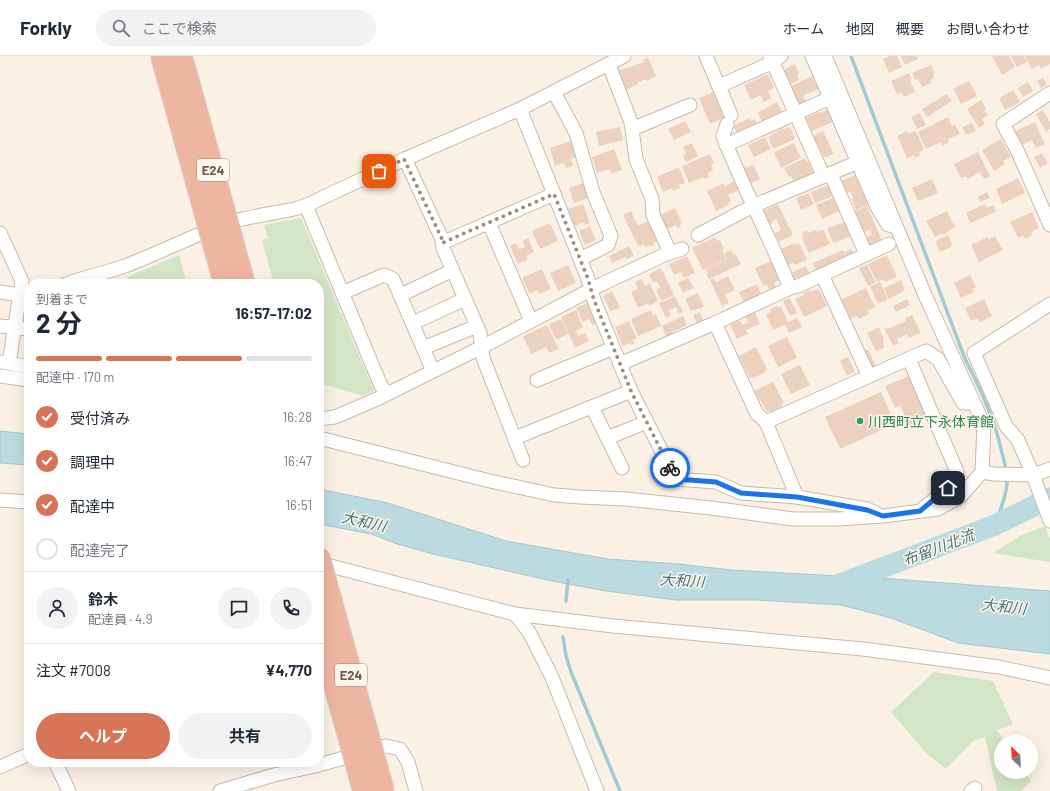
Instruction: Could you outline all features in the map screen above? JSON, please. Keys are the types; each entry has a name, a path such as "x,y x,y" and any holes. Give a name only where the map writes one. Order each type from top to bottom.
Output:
{"highway":[{"name":"E24","path":"162,56 224,279"},
{"name":"E24","path":"181,56 243,279"},
{"name":"E24","path":"324,576 382,791"},
{"name":"E24","path":"324,645 364,791"}],"street":[{"path":"80,279 122,267 160,252 194,236 236,221 306,205 404,159 520,109 609,65 624,56"},
{"path":"706,56 718,85 729,119 723,136 726,145 790,288"},
{"path":"812,56 877,207 888,225 897,227"},
{"path":"826,56 972,402 985,426 988,473"},
{"path":"718,85 724,84 769,64 775,58 796,113 822,172 832,177 866,254"},
{"path":"324,418 335,417 388,393 482,347 591,290 676,250 653,215 652,199 636,159 631,122 609,65"},
{"path":"554,92 576,133 593,192 611,236 608,245 580,259"},
{"path":"1050,93 1002,124 1018,152 1050,225"},
{"path":"726,145 830,98"},
{"path":"632,129 690,105"},
{"path":"520,109 631,391 676,479 716,482 741,493 797,497 867,510 883,516"},
{"path":"404,159 442,239 443,248 480,333 483,358 523,460"},
{"path":"698,235 753,206 858,162"},
{"path":"442,243 554,194"},
{"path":"306,205 308,213 381,386 388,393"},
{"path":"488,223 531,321"},
{"path":"0,233 22,281 24,291"},
{"path":"620,364 715,323 790,288 798,286 889,244"},
{"path":"401,295 452,270"},
{"path":"342,293 384,275 393,279 433,371"},
{"path":"822,275 869,376"},
{"path":"0,292 24,296"},
{"path":"24,299 4,362 24,366"},
{"path":"413,323 465,299"},
{"path":"1050,304 974,353 1005,426 1018,440 1050,521"},
{"path":"715,323 757,414 766,422 797,497"},
{"path":"0,326 24,328"},
{"path":"423,348 477,326"},
{"path":"537,380 613,348"},
{"path":"766,422 926,351 938,359 963,403 972,402"},
{"path":"909,358 957,472 957,481 920,511"},
{"path":"0,376 24,379"},
{"path":"515,438 631,391"},
{"path":"592,407 622,468"},
{"path":"607,438 647,422"},
{"path":"985,426 1005,426"},
{"path":"324,439 490,481 554,494 626,499 704,507 793,519 839,519 883,516 938,509 961,496 988,473 1012,473 1034,479 1050,469"},
{"path":"0,500 24,502"},
{"path":"324,564 515,614 613,626 863,649 999,667 1050,678"},
{"path":"515,614 530,632 551,675 597,791"},
{"path":"324,763 386,746 400,749 408,762 416,791"},
{"path":"0,767 24,756"},
{"path":"57,767 69,791"},
{"path":"220,791 274,775 310,767"}],"green space":[{"path":"301,218 374,391 363,396 324,384 324,279 273,279 262,240 268,238 264,225"},
{"path":"179,255 186,279 128,279 127,277"},
{"path":"1045,526 1050,539 1050,562 993,553 1022,535"},
{"path":"934,672 993,681 1013,724 997,730 1000,735 994,735 994,778 985,737 973,741 946,769 926,753 891,712"},
{"path":"994,779 1030,779 1031,781 1021,791 997,791"}],"water":[{"path":"0,431 24,433 24,465 0,463"},
{"name":"大和川","path":"324,490 388,503 506,541 608,559 679,564 731,570 894,579 1050,591 1050,654 958,643 891,618 841,605 756,600 676,600 606,591 552,581 433,554 397,544 371,534 324,525"}],"building":[{"path":"890,56 897,56 902,67 889,73 883,59"},
{"path":"901,56 917,56 918,59 905,65"},
{"path":"992,56 1009,56 1015,67 1002,75"},
{"path":"1011,56 1024,56 1027,62 1017,67"},
{"path":"1025,56 1050,56 1050,64 1041,69 1039,65 1032,69"},
{"path":"648,57 656,76 647,81 646,79 637,83 638,84 626,90 618,71 644,62 643,60"},
{"path":"795,64 799,73 797,74 799,80 790,84 783,70"},
{"path":"931,65 935,73 933,74 934,78 930,80 931,83 922,87 918,79 915,80 912,73"},
{"path":"909,73 915,92 904,97 902,93 897,94 891,81"},
{"path":"768,74 774,88 768,91 771,98 764,102 761,95 751,100 744,85"},
{"path":"812,76 818,89 803,96 806,101 799,104 791,86"},
{"path":"1043,78 1047,84 1041,88 1037,81"},
{"path":"969,81 977,96 961,104 953,89"},
{"path":"1028,82 1033,91 1023,97 1018,88"},
{"path":"1013,90 1020,102 1005,110 999,98"},
{"path":"713,92 724,118 710,124 699,98"},
{"path":"947,94 952,101 927,117 922,109"},
{"path":"981,100 986,109 984,110 988,115 982,119 985,124 979,128 967,109"},
{"path":"777,102 782,112 774,116 775,118 762,122 758,112"},
{"path":"827,110 833,122 812,131 806,118"},
{"path":"1043,110 1050,122 1050,129 1046,132 1036,114"},
{"path":"920,113 926,125 917,129 911,117"},
{"path":"948,117 952,126 955,125 960,134 948,139 949,142 942,146 941,142 926,149 918,132"},
{"path":"750,118 751,121 755,119 757,125 738,135 733,126"},
{"path":"685,121 691,132 674,140 668,129"},
{"path":"1035,122 1045,144 1036,148 1032,140 1020,146 1013,132"},
{"path":"972,123 976,131 966,135 962,127"},
{"path":"620,127 623,140 599,146 596,132"},
{"path":"790,127 795,139 773,149 768,137 783,128"},
{"path":"823,131 834,154 827,157 824,157 813,136"},
{"path":"907,131 908,134 916,131 924,150 919,152 920,156 914,158 913,155 907,158 897,136"},
{"path":"765,137 771,149 754,157 748,145"},
{"path":"1001,139 1011,157 1003,161 1005,164 994,171 982,150"},
{"path":"571,141 576,157 571,159 573,166 566,168 564,163 555,166 550,148"},
{"path":"692,143 698,156 686,162 683,156 686,154 683,147"},
{"path":"794,143 801,158 781,168 774,152"},
{"path":"614,149 622,170 612,173 610,169 597,173 592,157"},
{"path":"978,152 990,176 984,179 980,172 968,179 966,176 961,178 954,164"},
{"path":"1042,153 1048,163 1040,168 1034,157"},
{"path":"710,154 714,163 711,165 713,170 708,173 709,177 704,179 703,177 689,183 682,166"},
{"path":"805,158 813,172 794,182 784,168"},
{"path":"753,165 760,179 749,184 742,168"},
{"path":"679,167 685,183 679,185 680,188 673,191 672,188 663,192 657,177"},
{"path":"855,175 868,205 856,210 850,191 844,194 839,182"},
{"path":"1018,178 1025,193 1002,204 996,189"},
{"path":"932,179 938,193 918,201 912,188"},
{"path":"735,181 739,190 728,195 731,201 728,203 729,205 716,211 707,191 724,183 725,186"},
{"path":"586,182 591,197 574,203 569,188"},
{"path":"829,185 833,196 815,203 811,192"},
{"path":"987,192 990,198 980,202 978,197"},
{"path":"809,193 814,204 801,210 796,198"},
{"path":"833,198 839,211 822,219 816,205"},
{"path":"583,204 590,223 585,225 584,222 574,226 568,209"},
{"path":"778,204 793,235 779,242 775,233 781,230 776,219 770,224 764,211"},
{"path":"985,204 987,208 993,205 996,212 970,223 966,213"},
{"path":"867,206 882,241 870,247 866,237 872,235 870,230 863,233 854,212"},
{"path":"675,208 682,223 680,224 681,227 677,228 676,225 665,230 658,216"},
{"path":"631,211 638,226 648,221 657,241 653,243 655,245 651,247 650,245 645,247 644,244 638,246 623,215"},
{"path":"947,211 955,227 943,235 942,233 935,237 926,221"},
{"path":"1032,212 1039,228 1031,232 1033,235 1025,239 1023,236 1018,238 1010,222"},
{"path":"845,222 850,237 833,243 827,228"},
{"path":"550,223 558,241 540,249 532,231"},
{"path":"590,226 596,240 585,245 579,231"},
{"path":"823,229 830,244 809,253 802,238 804,237 802,233 807,230 808,233 816,230 817,232"},
{"path":"948,235 953,246 940,252 935,241"},
{"path":"995,236 1003,250 979,262 971,245 987,237 989,239"},
{"path":"715,237 717,241 720,240 726,259 703,270 692,248"},
{"path":"528,238 534,252 526,256 528,259 518,264 510,246 516,243 519,249 525,247 522,241"},
{"path":"795,243 795,245 799,243 807,260 794,265 793,263 788,265 781,249"},
{"path":"629,246 634,256 627,259 626,257 612,263 609,256"},
{"path":"851,249 854,254 816,270 813,263 843,250 844,253"},
{"path":"731,250 734,255 736,254 741,264 709,279 706,274 708,273 706,269 727,259 724,253"},
{"path":"887,255 897,277 885,282 884,279 877,282 868,264"},
{"path":"687,256 695,273 684,278 681,272 674,275 669,264"},
{"path":"771,261 780,280 774,283 776,286 769,289 767,285 763,286 755,268"},
{"path":"867,264 876,283 868,286 859,268"},
{"path":"568,265 576,283 558,291 550,273"},
{"path":"806,266 810,275 799,280 797,277 794,279 791,273"},
{"path":"661,268 674,295 661,301 656,289 660,288 657,281 653,283 649,274"},
{"path":"542,269 551,289 539,294 537,290 530,294 522,278"},
{"path":"970,275 976,287 973,288 974,292 961,298 954,283"},
{"path":"728,276 735,290 725,295 729,303 722,306 710,280 714,278 716,282"},
{"path":"688,278 694,288 683,293 678,283"},
{"path":"642,279 645,286 650,283 658,301 649,306 648,303 638,308 631,292 638,289 635,282"},
{"path":"901,280 905,289 903,290 904,291 889,299 884,288"},
{"path":"880,282 888,299 878,304 870,287"},
{"path":"757,284 762,297 745,304 739,292"},
{"path":"866,288 875,307 867,311 869,314 859,319 857,316 849,319 840,300"},
{"path":"818,289 827,306 804,317 795,299 804,295 803,293 809,290 810,292"},
{"path":"612,291 620,308 610,311 603,296"},
{"path":"698,293 704,307 691,311 685,299"},
{"path":"675,296 683,312 679,314 676,307 669,311 671,315 666,318 659,303"},
{"path":"790,298 797,313 790,316 783,301"},
{"path":"907,299 910,305 896,312 893,306"},
{"path":"984,299 992,316 980,322 978,318 971,321 965,308"},
{"path":"588,303 597,323 592,325 589,319 583,322 576,308"},
{"path":"781,306 788,322 797,318 802,327 789,333 785,325 773,330 766,314 771,312 770,309"},
{"path":"576,310 583,327 576,331 578,336 585,333 589,341 575,348 561,317"},
{"path":"651,310 653,316 656,314 661,326 638,336 631,319"},
{"path":"700,312 704,322 697,325 693,315"},
{"path":"755,312 760,324 746,330 748,334 737,339 730,325 740,320 742,325 748,322 745,316"},
{"path":"912,315 921,333 909,338 907,334 897,339 899,343 893,346 884,328 886,327 888,329 906,321 905,318"},
{"path":"683,316 687,325 666,336 662,326"},
{"path":"561,319 568,334 556,340 549,324"},
{"path":"629,321 637,339 633,340 635,343 632,345 631,343 623,346 615,327"},
{"path":"547,325 559,349 549,353 546,347 531,354 523,336"},
{"path":"879,327 884,340 884,348 876,351 867,333"},
{"path":"787,337 797,358 778,367 768,346"},
{"path":"756,347 767,369 765,370 766,372 750,378 739,356"},
{"path":"868,349 876,367 872,369 864,351"},
{"path":"848,357 855,372 847,376 840,361"},
{"path":"800,365 810,385 791,394 781,374"},
{"path":"909,376 927,417 909,426 900,406 895,408 885,386"},
{"path":"773,382 784,403 781,405 782,407 770,413 769,411 767,412 754,391"},
{"name":"川西町立下永体育館","path":"881,392 895,424 840,449 825,417"}],"waterway":[{"path":"851,56 965,359 982,394 996,429 1005,465 1007,484 1004,500 995,525"},
{"name":"布留川北流","path":"832,587 995,525 1050,498"},
{"path":"566,601 568,580"},
{"path":"563,637 566,656 571,672 620,791"}],"way so far":[{"path":"379,171 404,159 442,239 442,243 554,194 588,279 594,300 631,391 670,468"}],"place":[{"name":"川西町立下永体育館","path":"860,421"}],"route":[{"path":"670,468 676,479 716,482 741,493 797,497 867,510 883,516 920,511 948,488"}]}
